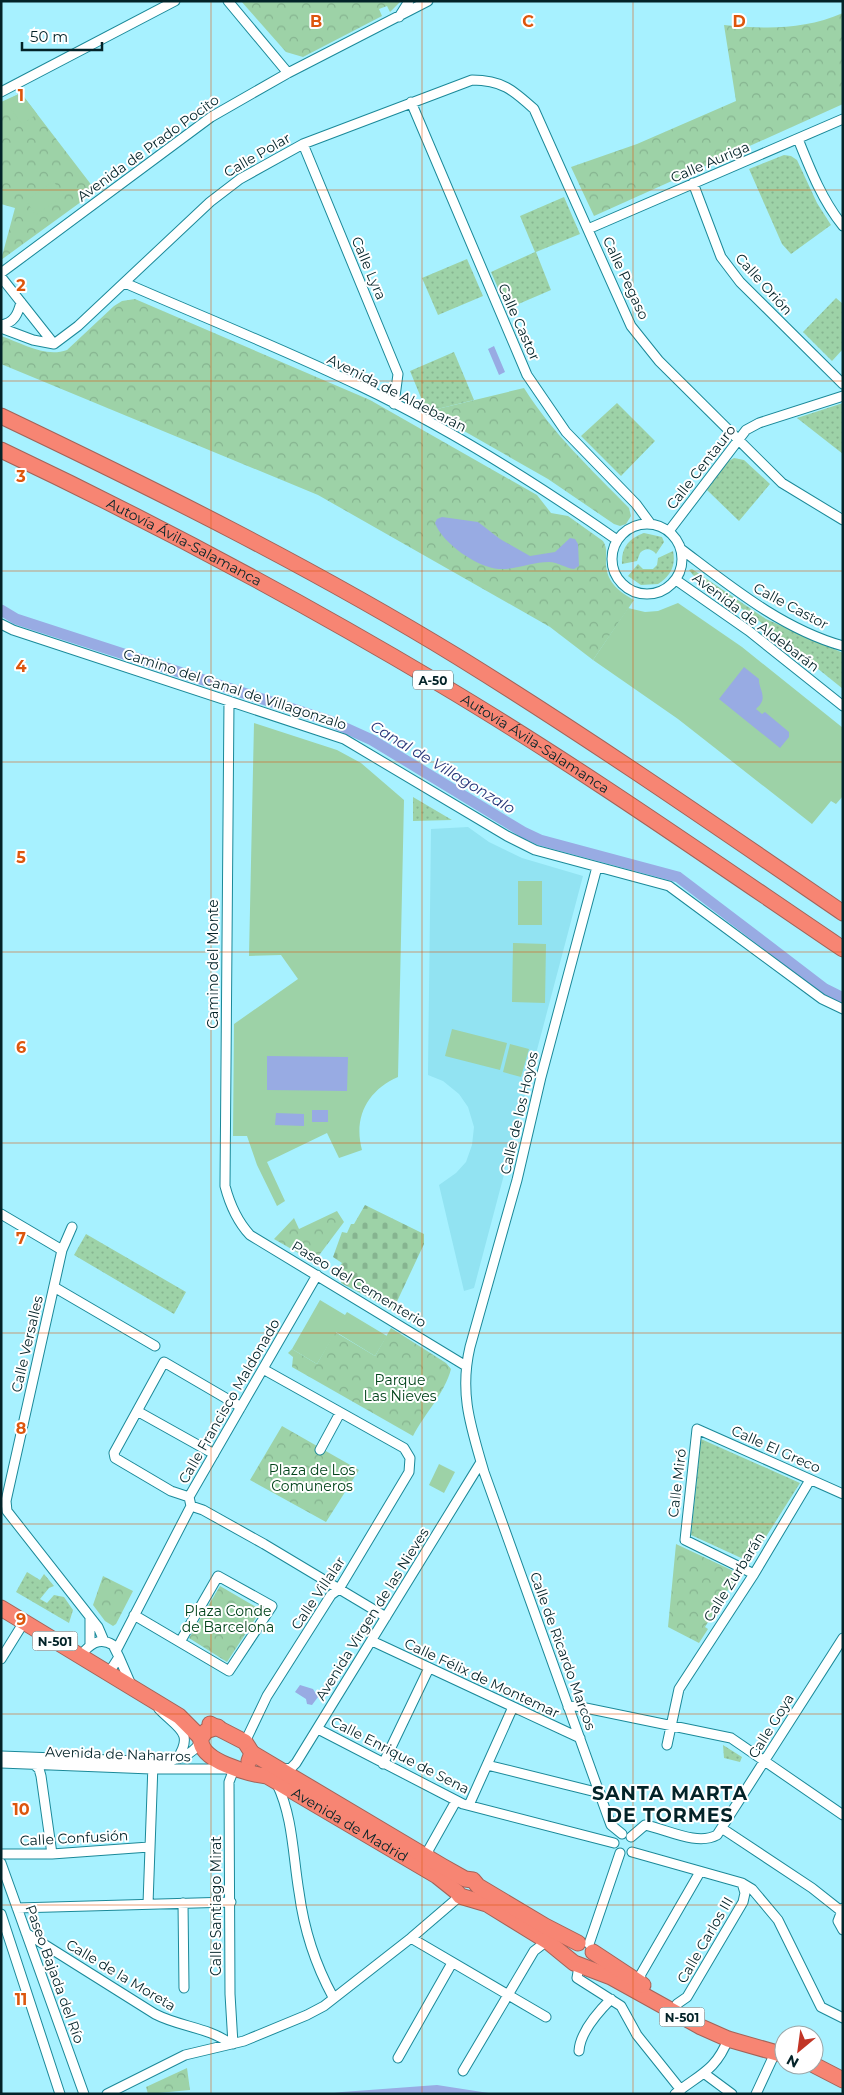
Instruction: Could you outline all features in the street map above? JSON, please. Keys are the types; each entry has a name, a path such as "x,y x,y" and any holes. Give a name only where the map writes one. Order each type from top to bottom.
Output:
{"highway":[{"name":"A-50","path":"1,416 164,496 250,541 457,657 708,820 843,913"},
{"name":"Autovía Ávila-Salamanca","path":"1,450 160,528 285,594 441,684 557,757 843,949"},
{"name":"N-501","path":"1,1608 24,1622 85,1651 108,1674 179,1716 218,1727 249,1748"},
{"name":"N-501","path":"179,1716 201,1740 205,1751 235,1769"},
{"path":"201,1740 206,1731 218,1727"},
{"path":"235,1769 244,1767 249,1748"},
{"name":"Avenida de Madrid","path":"249,1748 278,1776 437,1876 587,1946 640,1983 677,2004 774,2048"},
{"name":"Avenida de Madrid","path":"235,1769 249,1774 278,1776 428,1858 466,1890 547,1941 578,1963 611,1977 701,2027 728,2039 774,2049"},
{"path":"587,1946 590,1963 578,1963 570,1952 587,1946"},
{"path":"824,2061 843,2070"},
{"path":"824,2070 843,2080"}],"street":[{"path":"1,92 175,1"},
{"path":"228,1 288,73"},
{"path":"399,17 409,1"},
{"name":"Avenida de Prado Pocito","path":"1,273 211,117 288,73 428,1"},
{"name":"Calle Polar","path":"54,344 78,326 210,202 240,179 303,144 472,80 492,80"},
{"name":"Calle Pegaso","path":"492,80 508,87 534,109 632,326 659,361 782,483 843,520"},
{"name":"Calle Castor","path":"411,102 527,375 566,432 636,504 650,523"},
{"path":"839,121 843,129"},
{"name":"Calle Auriga","path":"588,229 839,121"},
{"path":"798,139 815,182 834,215 843,226"},
{"name":"Calle Lyra","path":"303,144 398,374 394,404"},
{"name":"Calle Orión","path":"693,184 721,257 740,282 843,384"},
{"path":"1,277 54,344"},
{"name":"Avenida de Aldebarán","path":"125,283 360,386 538,486 617,540"},
{"path":"1,326 11,322 16,317 21,302"},
{"path":"1,326 33,340 54,344"},
{"name":"Calle Centauro","path":"669,531 746,430 759,423 843,396"},
{"path":"650,523 669,531 681,548 682,565 676,580 662,591 652,593 643,594 626,588 617,578 612,565 612,552 617,540 631,527 650,523"},
{"name":"Calle Castor","path":"681,548 744,596 791,624 843,646"},
{"name":"Avenida de Aldebarán","path":"676,580 749,631 843,706"},
{"name":"Camino del Canal de Villagonzalo","path":"1,624 13,630 344,739 534,850 669,886 822,999 843,1010"},
{"name":"Camino del Monte","path":"229,701 225,1186 240,1224"},
{"name":"Calle de los Hoyos","path":"466,1366 517,1180 541,1078 597,867"},
{"path":"1,1214 62,1250"},
{"name":"Paseo del Cementerio","path":"240,1224 250,1235 466,1366"},
{"name":"Calle Versalles","path":"72,1227 62,1250 6,1501 7,1511 98,1627 104,1641"},
{"name":"Calle Francisco Maldonado","path":"108,1674 134,1615 214,1454 317,1275"},
{"path":"54,1287 155,1346"},
{"path":"241,1407 164,1362 114,1453 115,1458 386,1617"},
{"name":"Avenida Virgen de las Nieves","path":"278,1776 296,1764 386,1617 479,1472 481,1462 468,1420 465,1400 466,1366"},
{"path":"263,1369 340,1413 320,1450"},
{"path":"137,1411 214,1454"},
{"name":"Calle Villalar","path":"249,1748 268,1696 331,1595 339,1589 409,1472 410,1458 404,1448 340,1413"},
{"name":"Calle El Greco","path":"697,1429 843,1494"},
{"name":"Calle Miró","path":"697,1429 685,1540 754,1574"},
{"name":"Calle de Ricardo Marcos","path":"479,1472 611,1825 627,1836"},
{"name":"Calle Zurbarán","path":"671,1726 679,1688 754,1574 810,1480"},
{"path":"134,1615 229,1671 272,1606 218,1576 180,1642"},
{"path":"85,1651 90,1619"},
{"path":"1,1659 24,1622"},
{"name":"Calle Goya","path":"722,1829 843,1638"},
{"path":"85,1651 104,1641 118,1653 133,1689"},
{"name":"Calle Félix de Montemar","path":"372,1641 580,1738"},
{"path":"383,1764 429,1668"},
{"name":"Avenida de Naharros","path":"149,1698 182,1730 186,1739 185,1746 177,1759"},
{"path":"469,1805 513,1707"},
{"path":"568,1707 726,1736 735,1740 843,1815"},
{"path":"667,1744 671,1726"},
{"name":"Calle Enrique de Sena","path":"318,1728 456,1801 614,1843"},
{"name":"Avenida de Naharros","path":"1,1763 152,1766 177,1759 194,1751 201,1740"},
{"name":"Avenida de Naharros","path":"1,1756 215,1770 235,1769"},
{"path":"34,1764 39,1769 52,1854"},
{"path":"487,1765 600,1793"},
{"path":"148,1904 152,1766"},
{"name":"Calle Santiago Mirat","path":"232,2044 229,1782 235,1769"},
{"path":"278,1776 286,1806 306,1930 320,1974 333,1997"},
{"path":"428,1858 429,1849 456,1801"},
{"path":"587,1946 620,1854 614,1843 645,1825 709,1840 722,1829 842,1909 838,1922 843,1930"},
{"path":"627,1836 635,1844 632,1852"},
{"name":"Calle Confusión","path":"1,1854 52,1854 149,1848"},
{"path":"620,1854 632,1852 742,1883 752,1889 778,1920 821,2008 843,2018"},
{"name":"Paseo Bajada del Río","path":"1,1863 84,2094"},
{"path":"640,1983 641,1974 700,1872"},
{"name":"Calle Carlos III","path":"677,2004 687,1998 743,1902 745,1893 742,1883"},
{"path":"107,2094 185,2055 232,2044 297,2021 324,2006 333,1997 411,1938 466,1890"},
{"path":"17,1908 231,1902"},
{"path":"183,1903 184,1988"},
{"path":"1,1914 60,2094"},
{"name":"Calle de la Moreta","path":"26,1933 155,2014 174,2022 218,2034 232,2044"},
{"path":"411,1938 546,2017"},
{"path":"464,2071 534,1951 547,1941"},
{"path":"398,2058 452,1963"},
{"path":"578,1963 577,1978 621,2006 638,2036 677,2092 705,2074 725,2048 728,2039"},
{"path":"578,2051 583,2038 600,2010 611,1999"},
{"path":"756,2094 774,2063"},
{"path":"705,2074 732,2094"}],"shaded area":[{"path":"494,346 505,372 499,375 488,349"},
{"path":"442,517 478,522 500,539 530,556 555,552 570,538 575,539 578,544 579,566 574,569 549,562 511,568 491,568 471,559 445,538 435,523 437,519"},
{"path":"744,667 759,679 763,697 761,704 756,709 762,714 765,712 789,732 789,737 780,748 719,699"},
{"path":"468,827 489,842 522,858 583,876 474,1288 464,1291 439,1185 456,1173 466,1162 472,1145 474,1127 468,1107 459,1094 443,1081 428,1075 431,829"},
{"path":"267,1056 348,1057 347,1091 267,1090"},
{"path":"312,1110 328,1110 328,1122 312,1122"},
{"path":"276,1113 304,1114 304,1126 275,1125"},
{"path":"300,1685 313,1689 318,1697 312,1705 307,1704 306,1699 295,1692"},
{"path":"437,2085 495,2094 327,2094 342,2092"}],"green space":[{"path":"241,1 401,1 390,12 387,6 379,9 382,16 303,57 286,52"},
{"path":"843,13 843,104 594,216 571,167 637,144 736,101 724,25 785,27 814,23"},
{"path":"21,93 96,191 1,260 15,208 1,204 1,102"},
{"path":"21,93 37,114 22,124 5,101"},
{"path":"784,155 791,156 797,160 817,203 831,225 791,254 782,244 749,169"},
{"path":"53,181 64,195 36,215 26,201"},
{"path":"564,197 580,234 536,252 551,290 507,309 491,272 535,252 520,216"},
{"path":"467,259 483,296 438,315 422,278"},
{"path":"836,298 843,304 843,349 832,361 803,332"},
{"path":"135,299 370,400 537,495 551,513 568,516 603,541 606,550 606,567 610,579 617,589 634,600 593,660 550,627 318,495 1,364 1,336 42,351 59,352 67,350 114,306 122,301"},
{"path":"454,352 474,400 429,411 424,405 410,371"},
{"path":"524,388 560,436 629,508 631,516 626,524 620,526 614,524 548,479 429,411"},
{"path":"617,403 655,441 621,476 581,436"},
{"path":"843,403 843,454 797,418"},
{"path":"734,458 744,460 770,484 739,521 707,490 727,462"},
{"path":"644,533 662,537 664,542 656,554 650,550 642,551 637,561 622,564 623,553 627,544"},
{"path":"673,551 674,561 671,570 658,584 641,585 628,576 638,564 643,569 653,569 657,565 658,558"},
{"path":"692,569 766,619 843,653 843,689 754,617 693,575 689,570"},
{"path":"678,603 742,647 843,728 843,796 836,804 831,801 812,824 678,719 593,660 628,608 645,612 658,611"},
{"path":"254,723 337,750 361,763 404,800 398,1077 378,1089 365,1106 360,1126 362,1150 339,1158 327,1133 267,1162 285,1201 277,1206 257,1165 247,1136 233,1136 234,1024 298,979 281,955 249,956"},
{"path":"413,797 452,820 413,821"},
{"path":"518,881 542,881 542,925 518,925"},
{"path":"513,943 546,944 545,1003 512,1002"},
{"path":"452,1029 507,1043 500,1070 445,1056"},
{"path":"510,1044 529,1049 521,1077 503,1072"},
{"path":"365,1205 424,1234 424,1244 393,1310 341,1283 343,1276 336,1272 342,1263 333,1257 342,1232 347,1233 351,1224 354,1224"},
{"path":"337,1211 344,1222 314,1262 274,1239 294,1218 299,1229"},
{"path":"86,1234 186,1292 174,1314 74,1255"},
{"path":"320,1300 345,1315 347,1312 387,1336 375,1356 336,1332 317,1364 292,1349"},
{"name":"Parque Las Nieves","path":"391,1328 446,1363 451,1369 440,1395 413,1436 292,1367 293,1357 288,1353 292,1349 317,1364 335,1332 375,1356"},
{"name":"Plaza de Los Comuneros","path":"282,1426 359,1470 326,1522 250,1480"},
{"path":"701,1439 800,1483 750,1562 691,1535"},
{"path":"439,1464 455,1472 444,1493 429,1485"},
{"path":"676,1544 742,1575 735,1586 731,1585 705,1627 708,1629 699,1643 668,1627"},
{"path":"27,1572 40,1580 44,1574 54,1586 49,1588 40,1599 47,1603 54,1595 64,1597 73,1610 69,1623 16,1592"},
{"path":"103,1576 133,1591 116,1624 113,1626 105,1621 93,1605"},
{"name":"Plaza Conde de Barcelona","path":"220,1586 261,1610 227,1662 189,1638"},
{"path":"723,1745 742,1757 740,1762 724,1758"},
{"path":"187,2068 190,2090 148,2094 146,2087"}],"waterway":[{"name":"Canal de Villagonzalo","path":"1,610 16,619 330,721 372,740 523,832 540,840 678,877 825,989 843,998"}],"district":[{"name":"SANTA MARTA DE TORMES","path":"670,1804"}]}
